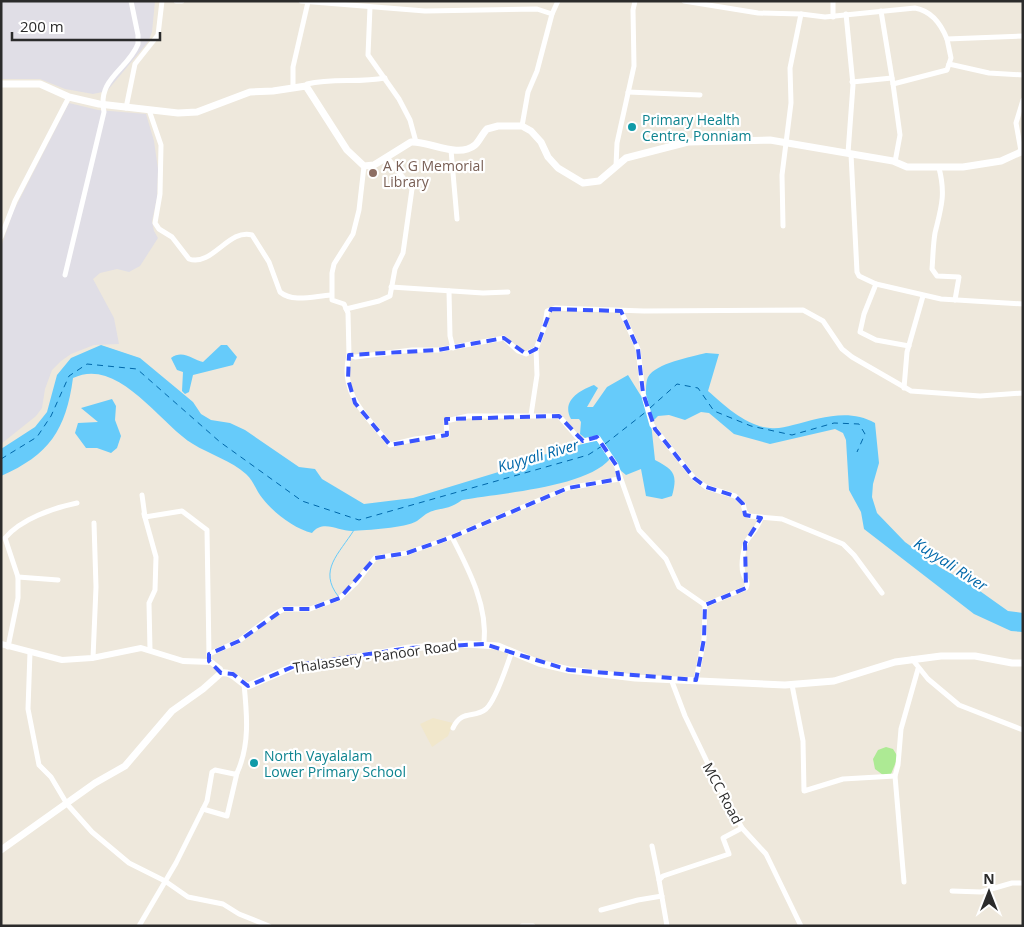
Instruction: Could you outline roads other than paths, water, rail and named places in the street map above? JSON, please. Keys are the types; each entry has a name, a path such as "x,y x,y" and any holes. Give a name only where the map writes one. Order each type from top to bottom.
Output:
{"main road":[{"path":"1,84 40,84 69,97 126,108 197,112 250,92 306,86 347,150 364,166 374,165 400,147 416,142 451,150 476,144 480,136 487,129 522,126 531,131 541,142 548,157 558,168 583,183 600,181 626,158 688,142 741,140 785,142 895,162 907,167 939,168 980,165 1001,161 1022,151"},
{"name":"Thalassery - Panoor Road","path":"244,684 248,686 257,684 297,664 319,664 409,648 484,644 512,651 539,663 569,670 635,678 792,685 834,681 887,664 912,659 956,655 1023,663"},
{"path":"1,850 95,783 125,766 172,711 222,673 233,674 244,684"}],"street":[{"path":"65,275 104,112 102,104 103,95 108,82 138,44 131,1"},
{"path":"126,108 135,64 158,35 162,1"},
{"path":"176,1 182,1"},
{"path":"522,126 528,92 544,51 552,14 558,1"},
{"path":"616,166 616,143 634,66 633,10 635,1"},
{"path":"684,1 758,13 833,17 881,10 915,8 928,12 936,20 948,40 951,58 947,70 892,81 852,82"},
{"path":"833,1 833,17"},
{"path":"293,87 293,66 305,2 425,12 536,9 552,14"},
{"path":"370,7 368,55 385,78 410,120 416,142"},
{"path":"881,10 900,136 895,162"},
{"path":"783,226 782,175 791,103 790,68 801,14"},
{"path":"846,14 852,82 849,154 857,272 859,276 876,284 923,296 1023,304"},
{"path":"948,40 1023,36"},
{"path":"949,64 989,73 1023,75"},
{"path":"306,86 316,82 356,82 385,78"},
{"path":"628,92 700,95"},
{"path":"1,237 15,201 69,97"},
{"path":"1022,151 1016,122 1023,100"},
{"path":"149,110 161,145 160,194 155,223 159,229 172,237 189,259 193,260 208,256 240,234 252,235 263,250 280,292 285,296 292,298 330,296"},
{"path":"451,150 457,219"},
{"path":"346,309 390,296 395,269 403,253 412,189 387,157"},
{"path":"364,166 359,210 352,234 334,264 330,296 332,300 344,304 346,309 349,355 348,379 355,403 390,445 414,439 447,435 446,422 449,419 468,416 508,418 531,415 559,416 576,437 583,441 598,438 613,461 639,530 666,559 679,587 704,605"},
{"path":"939,168 943,202 935,233 932,268 937,276 959,277 955,300"},
{"path":"876,284 864,314 860,332 876,340 909,346"},
{"path":"392,287 483,294 508,292"},
{"path":"449,291 450,336 453,348"},
{"path":"904,388 909,346 923,296"},
{"path":"531,415 537,375 536,349 545,325 545,315 550,309 621,311 802,310 823,321 842,349 852,357 904,388 927,393 971,395 1023,393"},
{"path":"621,311 638,349 643,393 652,425 694,478 706,487 734,496 744,504 747,514 760,518 782,519 843,544 854,555 882,593"},
{"path":"349,355 355,357 377,356 412,350 453,348 504,338 518,351 526,354 536,349"},
{"path":"210,654 239,641 284,609 310,609 340,598 356,583 375,558 407,553 452,537 568,488 619,479"},
{"path":"142,495 145,517"},
{"path":"76,503 52,509 23,524 5,538 18,577 18,598 4,645 62,660 93,658 141,648 183,661 209,661 220,669 222,673"},
{"path":"142,506 156,557 155,590 149,603 150,650"},
{"path":"145,517 182,511 207,530 209,661"},
{"path":"704,605 746,588 747,580 743,573 745,544 758,528 760,518"},
{"path":"93,658 96,587 94,523"},
{"path":"452,537 472,575 486,628 484,644"},
{"path":"18,577 58,580"},
{"path":"696,680 704,639 704,605"},
{"path":"453,728 457,720 464,715 480,712 490,704 512,651"},
{"path":"30,652 28,709 39,765 51,777 68,804 92,832 128,863 165,881 188,897 222,904 239,914 269,926"},
{"path":"912,659 918,669 959,705 1023,730"},
{"path":"904,882 895,776 901,729 918,669"},
{"name":"MCC Road","path":"671,679 689,725 742,828 766,854 801,926"},
{"path":"203,808 227,816 237,773 241,765 247,727 244,684"},
{"path":"792,685 803,741 804,791 843,779 895,776"},
{"path":"139,926 207,801 212,772 215,770 237,773"},
{"path":"659,880 663,876 729,854 723,838 742,828"},
{"path":"652,846 667,926"},
{"path":"952,891 980,892 1012,883 1023,882"},
{"path":"601,910 623,903 662,896"},
{"path":"522,926 533,926"}],"water":[{"path":"101,345 140,358 193,402 201,414 211,420 230,423 245,430 299,467 315,469 322,479 364,504 413,498 518,466 525,460 597,440 610,459 598,469 582,477 540,488 462,500 452,506 430,512 417,521 404,525 352,531 326,526 316,529 312,533 299,528 279,515 263,499 246,474 234,465 193,444 180,435 138,395 106,376 90,374 73,378 66,412 52,439 32,459 1,476 1,449 35,427 47,412 57,375 71,358"},
{"path":"221,345 227,345 237,357 233,365 193,375 189,392 185,394 182,391 183,372 177,370 171,358 184,355 203,362"},
{"path":"706,353 719,354 708,391 736,414 753,423 770,428 779,428 824,417 845,415 865,418 875,423 879,463 873,484 872,497 877,513 905,542 941,568 970,584 1008,611 1023,613 1023,632 1011,631 974,614 864,529 861,512 849,490 846,440 843,433 835,429 770,444 734,434 709,413 701,412 685,420 669,415 658,416 651,423 655,460 670,470 675,482 672,496 662,499 646,496 641,469 626,475 620,470 598,436 585,438 580,434 581,422 579,419 571,419 568,407 570,402 578,393 589,387 594,385 598,388 587,407 593,407 607,387 628,375 641,396 646,393 648,377 658,368 674,361"},
{"path":"112,399 116,406 115,420 121,436 117,448 111,453 97,448 86,448 75,433 78,423 98,422 81,408"}],"waterway":[{"path":"338,596 332,587 330,570 337,555 354,530"}],"place":[{"name":"Primary Health Centre, Ponniam","path":"632,127"},
{"name":"A K G Memorial Library","path":"373,173"},
{"name":"North Vayalalam Lower Primary School","path":"254,763"}],"water label":[{"name":"Kuyyali River","path":"538,455"},
{"name":"Kuyyali River","path":"951,564"}]}
